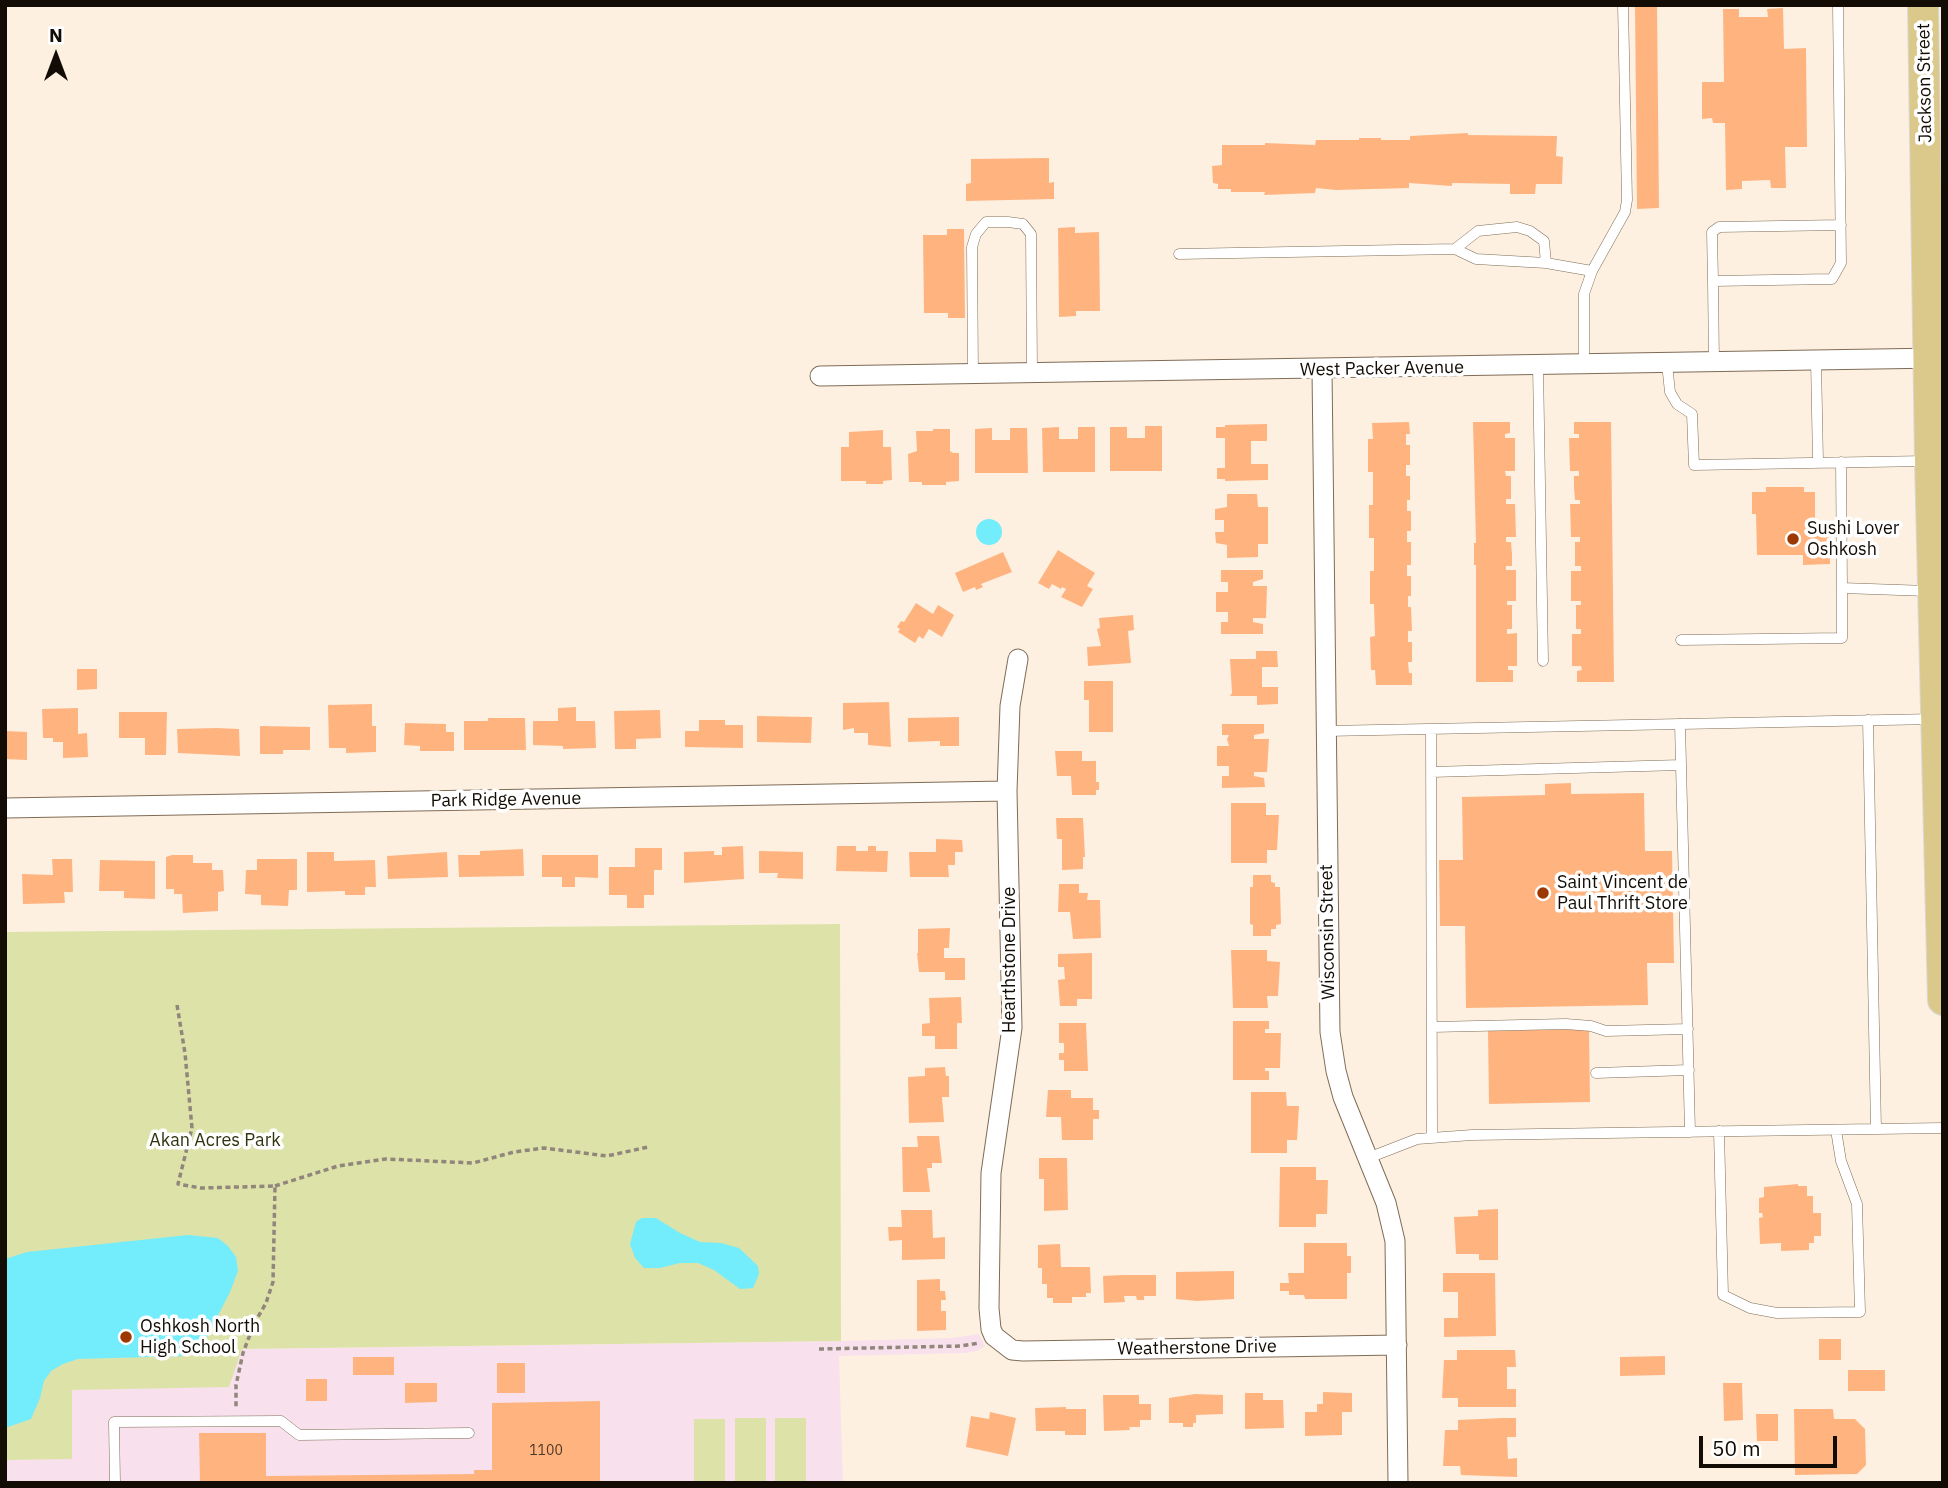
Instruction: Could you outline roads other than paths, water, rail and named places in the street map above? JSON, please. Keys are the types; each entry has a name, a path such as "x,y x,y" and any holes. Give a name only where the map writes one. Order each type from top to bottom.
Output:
{"main road":[{"name":"Jackson Street","path":"1923,5 1929,98 1935,358 1930,461 1936,607 1943,1000"}],"street":[{"name":"West Packer Avenue","path":"820,376 1584,366 1935,358"},
{"name":"Wisconsin Street","path":"1322,370 1330,1032 1339,1084 1386,1203 1395,1241 1398,1483"},
{"name":"Hearthstone Drive","path":"996,1339 991,1329 989,1308 991,1173 1012,1028 1007,792 1010,706 1018,659"},
{"name":"Park Ridge Avenue","path":"5,808 1007,792"},
{"name":"Weatherstone Drive","path":"996,1339 1012,1350 1023,1351 1397,1345"}],"lane":[{"path":"1584,366 1584,294 1592,271 1625,212 1627,200 1623,5"},
{"path":"1713,281 1832,279 1841,263 1838,5"},
{"path":"973,375 972,247 976,234 986,222 1023,224 1031,234 1032,374"},
{"path":"1714,363 1712,232 1719,227 1841,225"},
{"path":"1455,249 1478,232 1517,226 1544,241 1546,263"},
{"path":"1179,254 1455,249 1476,259 1546,263 1592,271"},
{"path":"1816,361 1818,462"},
{"path":"1667,364 1670,392 1677,404 1692,414 1694,465 1930,461"},
{"path":"1538,366 1543,661"},
{"path":"1681,640 1842,638 1841,462"},
{"path":"1842,588 1936,607"},
{"path":"1326,730 1936,719"},
{"path":"1868,720 1876,1129"},
{"path":"1680,724 1690,1132"},
{"path":"1431,729 1432,1138"},
{"path":"1431,772 1681,765"},
{"path":"1432,1027 1566,1024 1591,1026 1606,1031 1688,1029"},
{"path":"1596,1073 1689,1070"},
{"path":"1367,1158 1417,1139 1472,1135 1943,1128"},
{"path":"1719,1131 1723,1295 1750,1308 1777,1313 1860,1312 1857,1204 1841,1161 1836,1130"},
{"path":"115,1483 114,1422 281,1421 299,1436 469,1433"}],"water":[{"path":"989,519 998,523 1002,532 998,541 989,545 980,541 976,532 980,523"},
{"path":"642,1218 656,1218 700,1242 721,1243 739,1248 758,1266 759,1274 753,1288 740,1289 714,1270 698,1263 644,1268 635,1258 630,1244 636,1222"},
{"path":"188,1235 218,1238 236,1257 238,1271 204,1343 196,1353 187,1356 78,1359 63,1364 51,1371 44,1381 31,1419 5,1428 5,1259 27,1252"}],"place":[{"name":"Sushi Lover Oshkosh","path":"1793,539"},
{"name":"Saint Vincent de Paul Thrift Store","path":"1543,893"},
{"name":"Oshkosh North High School","path":"126,1337"}],"park label":[{"name":"Akan Acres Park","path":"215,1141"}]}
